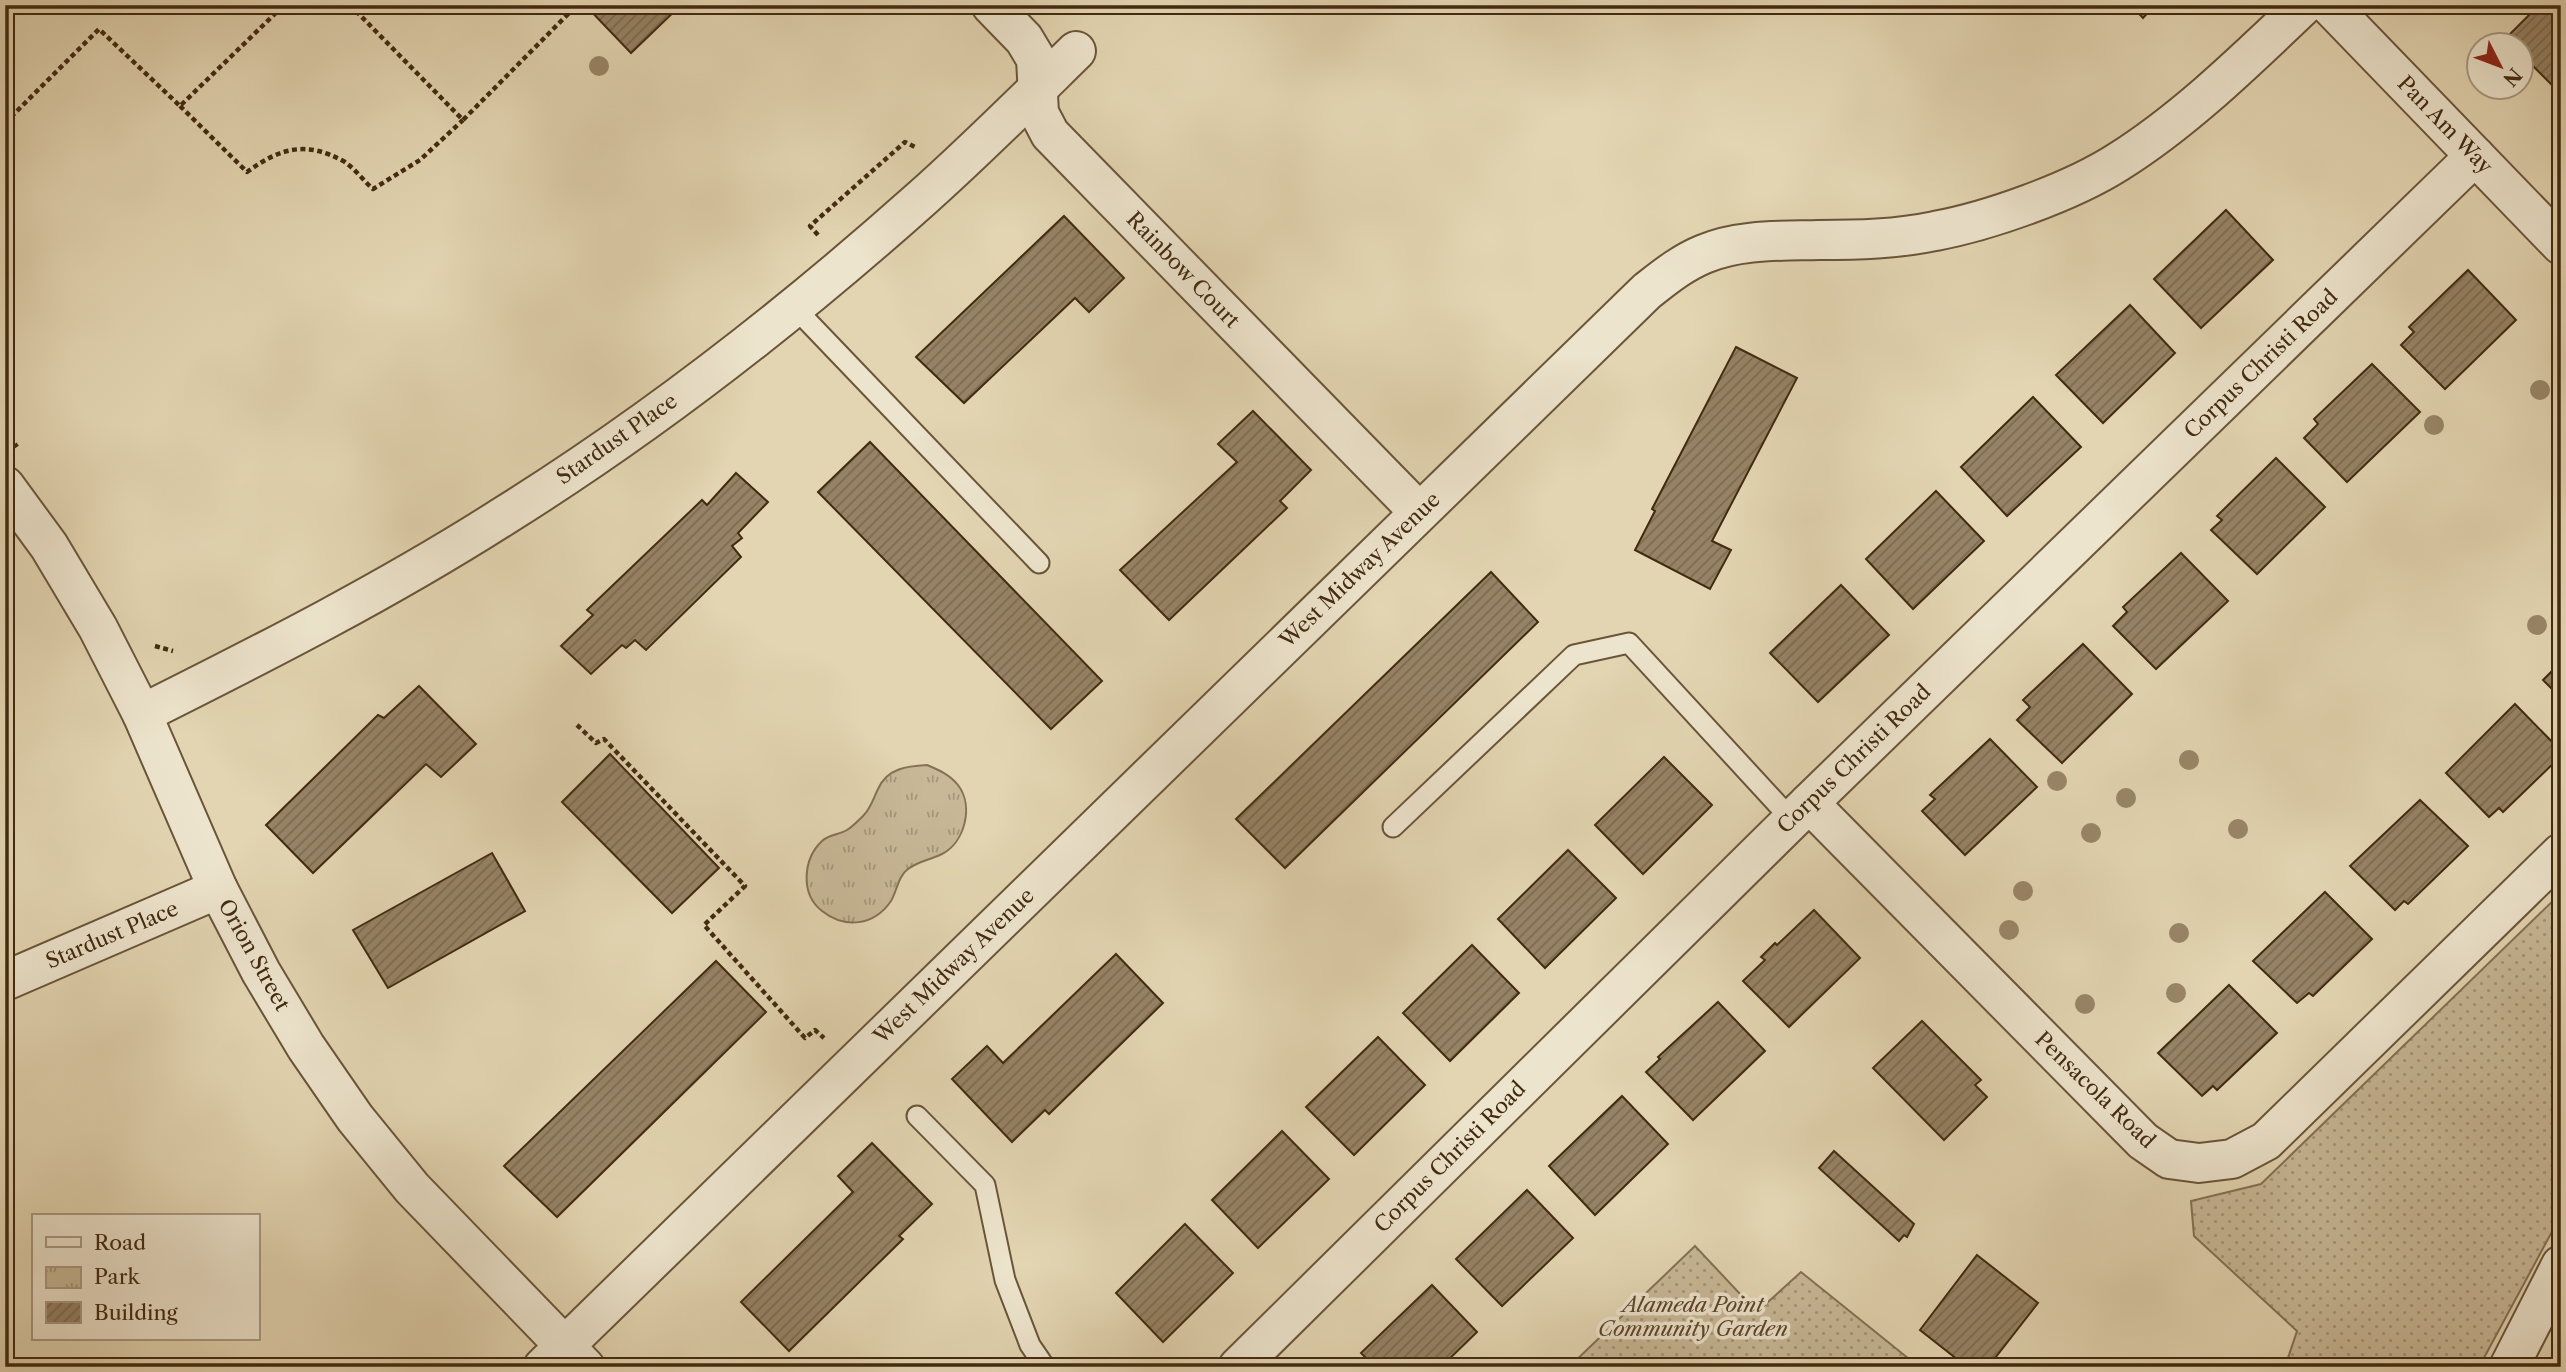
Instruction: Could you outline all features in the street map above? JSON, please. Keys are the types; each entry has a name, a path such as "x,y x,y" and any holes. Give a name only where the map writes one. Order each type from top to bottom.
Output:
{"street":[{"name":"Rainbow Court","path":"991,5 1024,39 1036,59 1039,113 1050,134 1419,512"},
{"name":"West Midway Avenue","path":"564,1360 852,1066 1647,291 1676,268 1706,253 1743,244 1865,239 1935,231 2003,213 2071,185 2117,163 2188,109 2304,5"},
{"name":"Pan Am Way","path":"2329,5 2561,245"},
{"name":"Stardust Place","path":"142,714 349,607 507,515 656,414 794,307 922,198 1076,51"},
{"name":"Corpus Christi Road","path":"1238,1367 1800,811 2475,156"},
{"name":"Orion Street","path":"5,486 49,547 98,628 142,714 218,890 299,1037 355,1118 412,1188 564,1360"},
{"name":"Pensacola Road","path":"1800,811 2143,1141 2169,1159 2199,1163 2232,1159 2266,1141 2561,853"},
{"name":"Stardust Place","path":"5,981 218,890"},
{"path":"2509,1367 2561,1265"}],"lane":[{"path":"794,307 1039,563"},
{"path":"1393,827 1574,655 1629,643 1800,811"},
{"path":"917,1116 985,1185 1005,1280 1030,1345 1045,1367"}],"path":[{"path":"180,106 284,5"},
{"path":"350,5 463,120"},
{"path":"5,123 99,29 247,173 269,156 296,148 320,152 346,163 373,190 420,160 578,5"},
{"path":"818,244 820,237 810,226 905,142 922,150"},
{"path":"5,430 20,451"},
{"path":"151,642 175,652 183,651"},
{"path":"577,725 596,743 604,739 745,886 704,925 805,1038 815,1030 852,1066"}],"green space":[{"path":"927,765 951,778 963,794 965,823 956,841 942,854 908,869 891,901 876,916 859,922 849,922 840,921 822,911 815,904 807,886 808,867 816,848 825,839 853,826 863,816 882,782 892,772 906,767"},
{"path":"2561,893 2561,1215 2479,1367 2285,1367 2297,1331 2194,1236 2191,1201 2261,1184"},
{"name":"Alameda Point Community Garden","path":"1695,1246 1757,1312 1801,1272 1919,1367 1569,1367"}],"building":[{"path":"585,5 681,5 631,53"},
{"path":"2131,5 2155,5 2143,18"},
{"path":"2539,5 2561,5 2561,94 2534,67 2534,32 2512,32"},
{"path":"2226,210 2273,260 2201,328 2154,279"},
{"path":"1064,216 1124,278 1089,312 1075,298 964,403 916,357"},
{"path":"2468,270 2516,320 2445,389 2401,345 2414,332 2409,327"},
{"path":"2130,305 2175,353 2103,423 2056,375"},
{"path":"1736,347 1797,378 1712,541 1731,550 1710,589 1635,550 1655,511 1652,509"},
{"path":"2372,364 2420,412 2347,482 2304,438 2318,424 2314,419"},
{"path":"2033,397 2081,447 2007,516 1961,467"},
{"path":"1253,411 1311,470 1280,501 1287,508 1169,620 1120,570 1237,462 1218,444"},
{"path":"870,442 1102,681 1051,729 818,492"},
{"path":"2276,458 2325,507 2257,574 2211,530 2222,520 2217,516"},
{"path":"736,473 768,502 738,533 742,538 732,546 741,557 646,650 635,640 626,648 622,645 591,674 561,646 593,615 587,610 702,500 707,505"},
{"path":"1936,491 1984,541 1913,609 1866,559"},
{"path":"2181,553 2228,601 2156,669 2113,626 2127,612 2123,607"},
{"path":"1491,572 1538,622 1285,868 1236,819"},
{"path":"1841,585 1889,635 1818,702 1770,653"},
{"path":"2083,644 2132,694 2062,763 2017,720 2030,707 2023,700"},
{"path":"2561,662 2561,698 2543,680"},
{"path":"419,686 476,744 441,777 426,764 313,873 266,825 378,715 384,718"},
{"path":"2515,704 2561,751 2561,756 2503,812 2499,808 2489,817 2446,773"},
{"path":"1990,739 2037,787 1965,855 1922,811 1935,799 1930,795"},
{"path":"610,754 719,868 672,913 562,802"},
{"path":"1664,757 1712,805 1643,874 1595,825"},
{"path":"2420,800 2468,846 2408,904 2404,901 2395,910 2350,866"},
{"path":"1568,850 1616,898 1545,968 1498,919"},
{"path":"492,853 525,911 388,988 353,930"},
{"path":"2325,892 2372,939 2313,996 2309,993 2297,1003 2253,961"},
{"path":"1814,910 1860,958 1789,1027 1743,981 1765,960 1761,957 1775,943 1777,945"},
{"path":"1472,945 1519,993 1450,1061 1403,1013"},
{"path":"1116,954 1163,1003 1049,1114 1045,1110 1012,1142 952,1079 987,1046 1003,1063"},
{"path":"716,961 766,1012 557,1217 504,1166"},
{"path":"2229,985 2277,1033 2217,1090 2213,1086 2202,1096 2158,1053"},
{"path":"1718,1002 1765,1051 1693,1120 1646,1072 1660,1059 1658,1057"},
{"path":"1922,1021 1981,1080 1975,1085 1987,1097 1944,1140 1873,1068"},
{"path":"1378,1037 1425,1085 1354,1155 1306,1107"},
{"path":"1622,1096 1668,1144 1595,1215 1549,1166"},
{"path":"1282,1131 1329,1179 1258,1248 1212,1200"},
{"path":"872,1143 932,1204 899,1236 903,1239 789,1351 741,1302 853,1192 838,1176"},
{"path":"1834,1151 1914,1224 1907,1237 1904,1235 1899,1241 1819,1168"},
{"path":"1527,1190 1573,1238 1502,1306 1456,1259"},
{"path":"1185,1224 1233,1273 1163,1342 1116,1293"},
{"path":"1977,1255 2038,1303 1988,1367 1967,1367 1920,1330"},
{"path":"1432,1285 1477,1332 1441,1367 1375,1367 1361,1353"}]}
